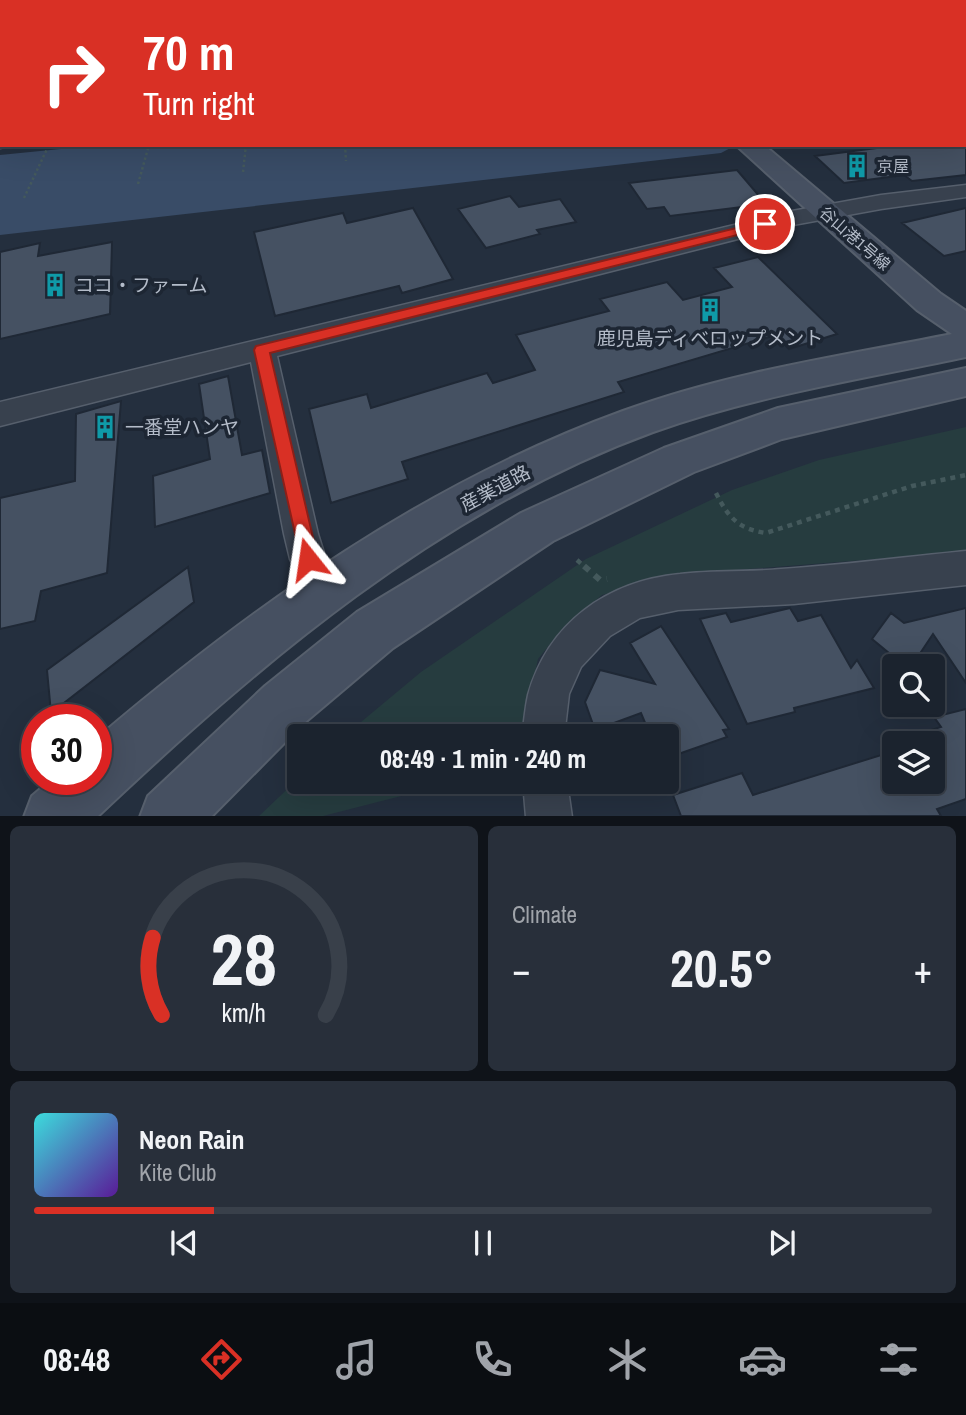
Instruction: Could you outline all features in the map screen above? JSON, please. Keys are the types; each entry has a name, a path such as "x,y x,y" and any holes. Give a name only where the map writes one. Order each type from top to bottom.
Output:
{"main road":[{"name":"谷山港1号線","path":"762,147 835,210 929,302 966,327"},
{"name":"谷山港1号線","path":"835,210 954,298 966,314"},
{"name":"産業道路","path":"112,764 239,657 325,590 425,526 567,450 636,422 740,390 966,344"},
{"path":"170,816 284,705 375,631 537,527 679,460 778,424 966,382"},
{"name":"産業道路","path":"54,816 77,795"}],"street":[{"path":"0,414 792,218 966,191"},
{"path":"262,350 301,534 308,559 325,590"},
{"path":"545,724 549,693 569,649 593,624 630,603 676,592 770,588 966,568"},
{"path":"546,794 549,816"}],"path":[{"path":"138,184 148,147"},
{"path":"243,172 246,147"},
{"path":"345,147 346,161"},
{"path":"24,198 47,149"},
{"path":"716,493 724,511 738,527 746,531 766,533 912,486 966,475"},
{"path":"578,560 600,580"}],"green space":[{"path":"966,427 966,552 673,575 602,595 564,627 538,659 524,724 359,724 421,672 586,559 732,490 819,460"},
{"path":"287,789 287,794 409,794 323,816 259,816"}],"water":[{"path":"81,147 732,147 721,153 0,235 0,155"}],"building":[{"path":"885,147 966,147 966,175 912,181 904,175 844,183 815,156"},
{"path":"737,170 766,204 670,216 664,207 647,209 629,183"},
{"path":"510,196 519,207 560,199 576,222 537,230 540,234 486,248 458,209"},
{"path":"413,208 453,279 402,293 399,286 275,316 254,232 343,213 347,223"},
{"path":"966,208 966,251 944,256 902,223"},
{"name":"ココ・ファーム","path":"112,242 110,314 0,339 0,252 40,243 38,256"},
{"path":"758,257 837,334 789,349 776,335 618,382 624,392 402,462 408,479 331,503 309,409 367,394 371,408 487,373 493,383 535,370 516,335 609,311 600,299 667,282 683,300 732,287 714,268"},
{"path":"228,376 242,455 262,450 270,493 155,527 153,476 210,459 199,384"},
{"path":"121,401 107,573 41,591 35,621 0,629 0,498 75,481 76,414"},
{"path":"188,567 194,602 63,704 50,704 47,670"},
{"path":"790,608 798,621 821,615 851,668 857,660 874,688 794,708 795,712 747,724 700,619 726,613 731,622"},
{"path":"966,608 966,683 933,634 920,654 890,654 872,639 891,613 904,623"},
{"path":"661,626 729,729 723,730 727,737 679,754 679,724 646,724 641,713 611,724 593,724 585,702 600,670 655,684 630,643"},
{"path":"966,709 966,799 937,809 941,816 681,816 673,795 742,773 753,795 882,755 882,794 945,794 945,731 928,731 941,727 934,717 945,717 945,714"}],"place":[{"name":"京屋","path":"857,166"},
{"name":"ココ・ファーム","path":"55,285"},
{"name":"鹿児島ディベロップメント","path":"710,310"},
{"name":"一番堂ハンヤ","path":"105,427"}],"route":[{"path":"308,559 262,350 765,224"}]}
